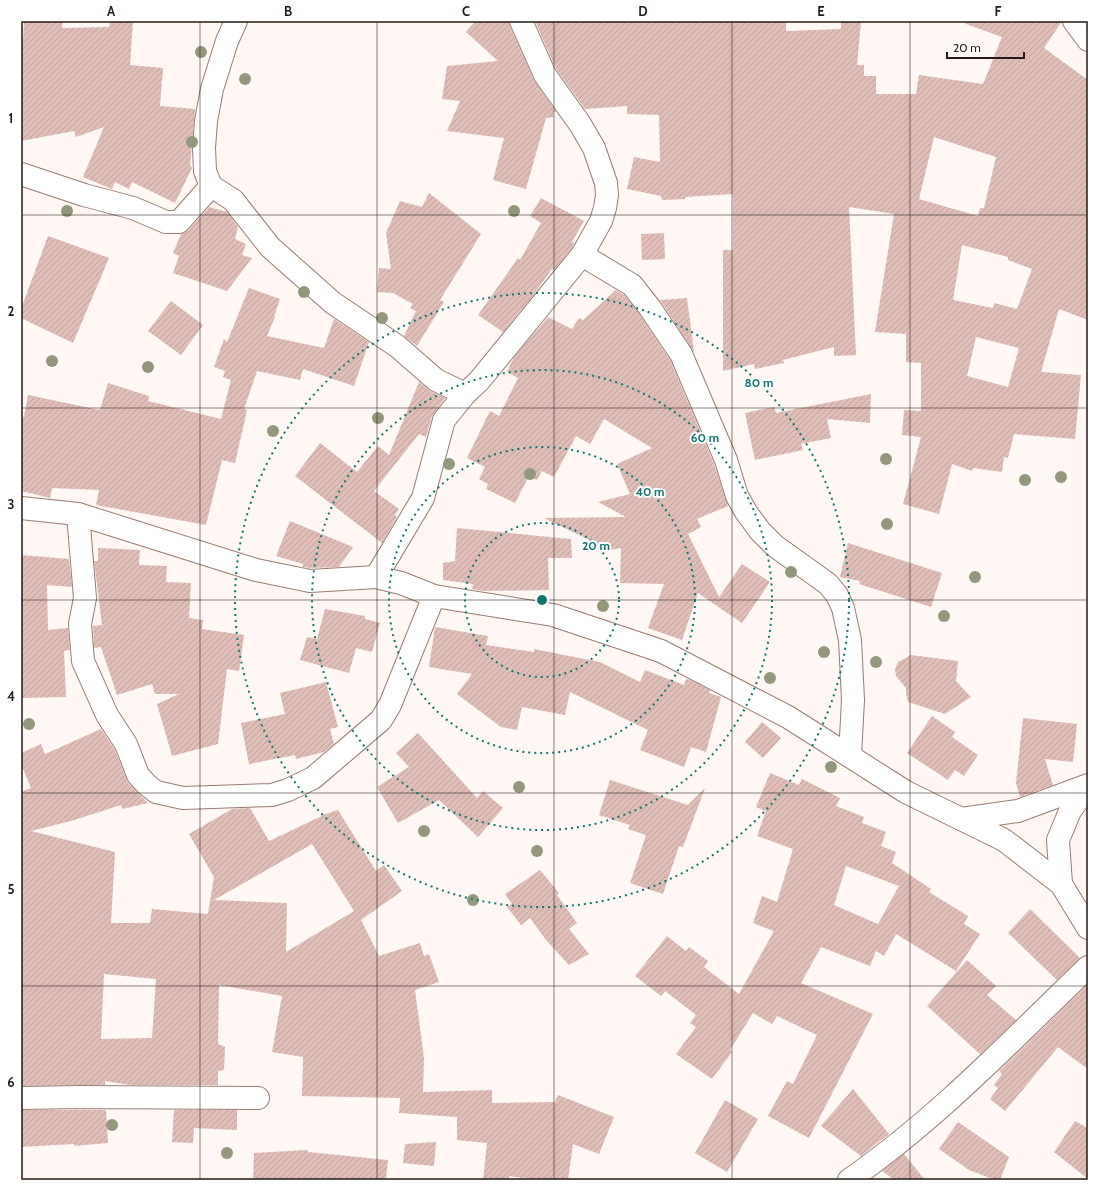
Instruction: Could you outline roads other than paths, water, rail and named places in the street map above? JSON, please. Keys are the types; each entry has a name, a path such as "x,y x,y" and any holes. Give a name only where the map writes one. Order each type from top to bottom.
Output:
{"street":[{"path":"236,21 227,41 212,88 206,121 204,148 205,171 211,186 233,200 270,247 333,303 397,346 436,380 465,394"},
{"path":"376,577 423,498 444,420 465,394 479,381 582,255 601,221 605,208 606,183 594,148 580,124 545,74 521,21"},
{"path":"1074,21 1088,40"},
{"path":"21,174 84,195 132,208 166,222 179,222 211,186"},
{"path":"582,255 632,285 650,308 681,354 726,460 737,496 746,512 775,546 828,584 837,595 843,608 850,640 853,700 850,756"},
{"path":"21,508 78,514 256,570 310,581 376,577 401,583 434,596 553,615 661,650 788,717 906,792 1004,840 1061,884 1088,928"},
{"path":"78,514 85,598 80,624 83,661 107,715 126,744 138,775 156,792 182,798 272,795 288,790 313,778 381,720 390,705 434,596"},
{"path":"961,819 1018,811 1088,785"},
{"path":"1061,884 1058,840 1070,811 1088,785"},
{"path":"849,1180 903,1139 967,1083 1088,967"},
{"path":"21,1098 258,1098"}]}
